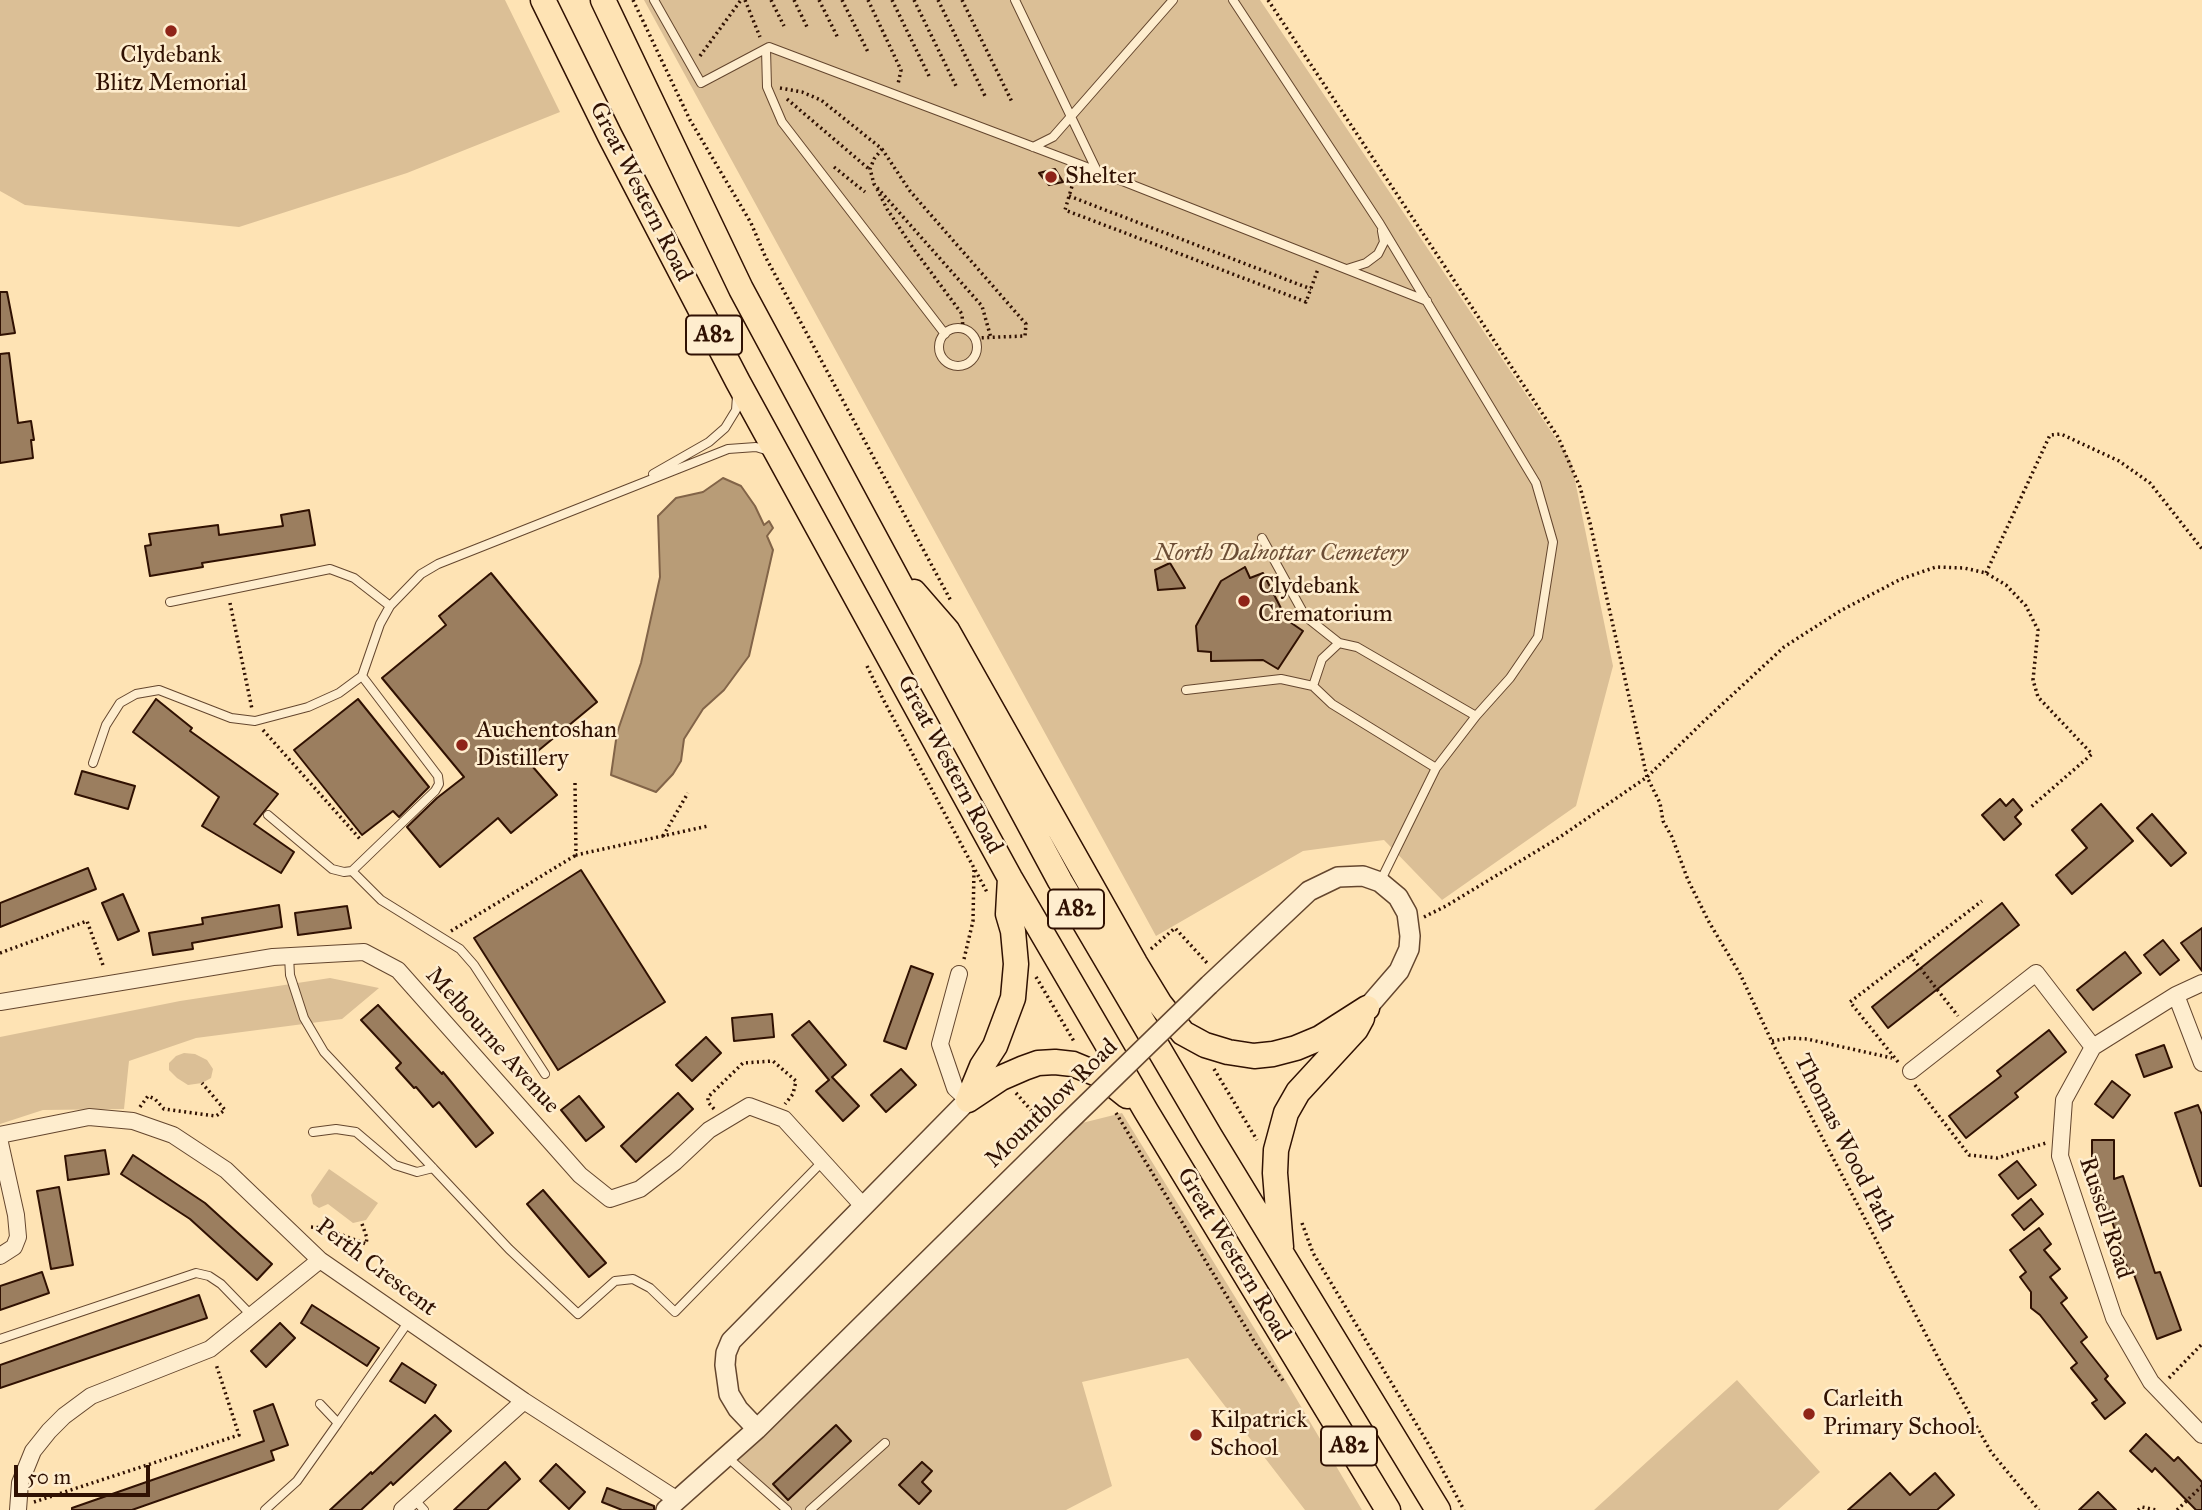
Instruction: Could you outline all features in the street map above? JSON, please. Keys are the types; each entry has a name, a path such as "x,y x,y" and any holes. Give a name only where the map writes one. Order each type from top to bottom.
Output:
{"main road":[{"name":"Great Western Road","path":"543,0 610,136 738,382 1010,878 1146,1111 1388,1510"},
{"name":"Great Western Road","path":"603,0 741,289 1060,881 1210,1136 1438,1510"},
{"path":"885,557 947,630 1135,962 1160,1004 1183,1033 1205,1045 1228,1052 1254,1056 1273,1054 1320,1038 1367,1008"},
{"path":"968,1100 982,1066 995,1046 1013,998 1016,964 1013,931 1008,914 1010,878"},
{"path":"1281,1252 1275,1173 1276,1150 1286,1113 1298,1092 1356,1029 1367,1008"},
{"name":"A82","path":"968,1100 1001,1078 1038,1063 1055,1062 1073,1065 1102,1076 1146,1111"}],"street":[{"name":"Mountblow Road","path":"671,1504 757,1429 1295,903 1316,887 1338,877 1363,876 1380,882"},
{"path":"1367,1008 1391,981 1409,949 1407,914 1398,897 1380,882"},
{"name":"Melbourne Avenue","path":"0,1002 289,956 364,952 398,970 580,1175 610,1199 640,1189 709,1130 749,1106 775,1115"},
{"path":"1911,1071 2036,973 2093,1047"},
{"path":"757,1429 738,1409 729,1394 725,1365 731,1341 968,1100 955,1088 940,1044 959,974"},
{"name":"Russell Road","path":"2202,984 2176,995 2093,1047 2064,1100 2060,1156 2113,1318 2151,1382 2202,1435"},
{"path":"2176,995 2202,1063"},
{"path":"775,1115 784,1119 864,1207"},
{"name":"Perth Crescent","path":"0,1135 89,1116 133,1121 173,1135 226,1170 320,1260 671,1504"},
{"path":"0,1143 16,1215 18,1237 14,1247 0,1256"},
{"path":"19,1509 20,1483 33,1451 64,1416 91,1396 210,1349 320,1260"},
{"path":"402,1510 419,1504 524,1401"}],"lane":[{"path":"654,0 701,83 769,47 1097,171 1427,301"},
{"path":"1015,0 1097,171"},
{"path":"1032,147 1053,136 1173,0"},
{"path":"1233,0 1380,224 1536,483 1553,542 1538,638 1510,678 1476,716 1436,768 1380,882"},
{"path":"766,49 767,87 782,122 945,334"},
{"path":"1347,270 1366,263 1378,254 1384,242 1380,224"},
{"path":"963,329 975,338 978,348 973,360 963,366 957,366 946,362 940,351 942,338 951,330 963,329"},
{"path":"633,486 709,442 725,428 736,410 738,382"},
{"path":"93,763 106,725 120,703 136,694 159,690 231,718 255,721 308,707 339,693 362,676 380,624 390,606 421,574 438,564 728,449 756,447 779,456"},
{"path":"1262,538 1305,616 1339,643 1357,647 1476,716"},
{"path":"170,601 330,569 354,578 390,606"},
{"path":"1314,686 1322,659 1339,643"},
{"path":"352,871 435,791 439,784 438,776 362,676"},
{"path":"1186,690 1281,679 1314,686 1332,704 1436,768"},
{"path":"268,816 332,869 352,871 381,900 460,949 474,965 545,1074"},
{"path":"289,956 290,975 304,1018 324,1052 509,1249 578,1314 615,1281 633,1279 650,1288 675,1312 822,1162"},
{"path":"313,1132 336,1129 356,1132 395,1165 407,1171 417,1172 433,1168"},
{"path":"0,1339 197,1273 209,1276 221,1284 251,1315"},
{"path":"265,1510 297,1481 409,1321"},
{"path":"320,1404 338,1423"},
{"path":"810,1510 885,1443"},
{"path":"726,1456 787,1510"}],"path":[{"path":"633,0 690,120 751,223 765,256 808,334"},
{"path":"690,63 702,55 743,0 766,49"},
{"path":"771,0 783,26"},
{"path":"794,0 808,29"},
{"path":"819,0 838,38"},
{"path":"842,0 868,52"},
{"path":"867,0 901,70 895,95"},
{"path":"892,0 930,78"},
{"path":"914,0 956,86"},
{"path":"938,0 985,96"},
{"path":"962,0 1012,102"},
{"name":"Thomas Wood Path","path":"1268,0 1558,437 1580,487 1590,523 1647,777 1660,803 1663,821 1688,880 1740,974 1877,1244 1991,1452 2039,1510"},
{"path":"767,87 802,92 821,100 882,149 909,191 1027,324 1025,336 975,338"},
{"path":"767,87 787,99 870,169 874,184 893,219 962,314 963,329"},
{"path":"870,169 882,149"},
{"path":"1078,164 1065,210 1306,302 1321,260"},
{"path":"874,184 982,306 991,338"},
{"path":"1069,196 1311,289"},
{"path":"1986,573 2050,435 2061,434 2073,439 2119,461 2151,482 2202,549"},
{"path":"1409,923 1446,906 1560,837 1647,777 1784,647 1840,611 1900,579 1936,567 1964,568 1986,573 2006,584 2026,606 2038,630 2033,680 2038,697 2092,754 2031,807"},
{"path":"575,783 576,855"},
{"path":"663,836 688,793"},
{"path":"440,937 576,855 708,826"},
{"path":"959,974 973,921 974,867"},
{"path":"0,953 87,921 110,983"},
{"path":"1135,962 1175,929 1207,962"},
{"path":"1910,955 1968,1028"},
{"path":"1772,1041 1807,1039 1894,1058"},
{"path":"724,1121 708,1102 708,1097 743,1063 774,1060 796,1081 793,1094 775,1115"},
{"path":"133,1121 143,1100 148,1096 155,1099 164,1110 216,1116 225,1110 202,1083"},
{"path":"1016,1092 1042,1123"},
{"path":"1299,1217 1313,1253 1426,1438 1464,1510"},
{"path":"288,1229 302,1226 324,1228 366,1244 367,1238 361,1221"},
{"path":"2158,1389 2202,1344"},
{"path":"19,1509 239,1435 210,1349"},
{"path":"2177,1510 2202,1486"},
{"path":"2138,1510 2142,1507 2156,1510"}],"green space":[{"path":"0,0 505,0 560,112 407,173 239,227 25,205 0,191"},
{"name":"North Dalnottar Cemetery","path":"644,0 1260,0 1571,461 1613,666 1576,806 1442,900 1384,840 1303,851 1156,936"},
{"path":"330,978 379,988 342,1019 196,1038 129,1061 124,1109 43,1110 0,1124 0,1037 180,1001"},
{"path":"184,1053 195,1054 207,1060 213,1069 211,1078 202,1083 188,1085 177,1078 169,1070 169,1063"},
{"path":"1122,1113 1362,1510 1305,1510 1188,1358 1082,1382 1112,1486 1066,1510 787,1510 726,1456 1062,1128"},
{"path":"329,1169 378,1203 366,1220 353,1223 328,1204 319,1208 313,1204 311,1195"},
{"path":"1737,1380 1820,1472 1778,1510 1594,1510"}],"shaded area":[{"path":"723,478 741,486 764,525 769,521 773,528 767,536 773,550 749,656 724,690 703,709 684,739 681,761 656,792 611,775 617,733 641,663 660,577 658,516 676,498 703,492"}],"building":[{"name":"Shelter","path":"1055,169 1063,182 1049,185 1039,173"},
{"path":"0,292 7,292 15,333 0,335"},
{"path":"9,353 18,423 31,421 33,458 0,463 0,354"},
{"path":"309,510 315,545 202,563 203,567 150,576 145,546 151,545 149,534 218,525 219,535 283,526 281,515"},
{"path":"1170,563 1185,588 1158,590 1155,570"},
{"name":"Clydebank Crematorium","path":"1245,567 1250,578 1263,573 1287,620 1303,631 1278,669 1263,660 1211,661 1211,652 1198,651 1196,626 1221,581"},
{"path":"491,573 597,702 527,760 557,795 511,833 498,818 440,867 407,827 464,777 382,678 446,625 439,616"},
{"path":"156,699 192,728 190,731 278,794 254,824 294,852 281,873 202,826 219,797 133,732"},
{"path":"358,699 429,787 399,817 393,811 362,835 294,750"},
{"path":"82,771 135,786 128,809 75,794"},
{"path":"2000,799 2006,806 2013,799 2022,810 2015,817 2021,824 2004,840 1982,815"},
{"path":"2101,804 2133,841 2072,894 2056,875 2087,848 2072,830"},
{"path":"2152,814 2186,853 2171,866 2137,828"},
{"path":"88,868 96,889 0,927 0,903"},
{"path":"581,870 665,1002 558,1070 474,938"},
{"path":"123,894 139,931 118,940 102,903"},
{"path":"2002,903 2019,925 1888,1028 1872,1007"},
{"path":"279,905 282,927 192,943 193,949 153,955 149,933 203,924 202,918"},
{"path":"347,906 351,928 298,935 295,913"},
{"path":"2202,928 2202,971 2181,943"},
{"path":"2163,940 2179,960 2160,975 2144,955"},
{"path":"2125,952 2141,973 2093,1010 2077,990"},
{"path":"911,966 933,974 906,1049 884,1041"},
{"path":"378,1005 442,1074 443,1072 493,1133 476,1147 439,1102 433,1107 416,1087 414,1088 396,1068 401,1063 361,1020"},
{"path":"772,1014 774,1037 734,1041 732,1018"},
{"path":"809,1021 846,1065 832,1077 859,1106 843,1121 816,1091 829,1080 792,1035"},
{"path":"2049,1030 2066,1052 2015,1093 2018,1097 1966,1138 1949,1116 2001,1076 1997,1071"},
{"path":"706,1037 721,1053 692,1081 676,1065"},
{"path":"2164,1045 2172,1067 2144,1077 2136,1055"},
{"path":"901,1069 916,1085 886,1112 871,1095"},
{"path":"2112,1081 2130,1095 2113,1118 2095,1104"},
{"path":"678,1093 693,1109 636,1162 621,1146"},
{"path":"579,1096 604,1127 586,1141 561,1110"},
{"path":"2198,1105 2202,1115 2202,1186 2175,1113"},
{"path":"2092,1140 2114,1140 2114,1179 2123,1176 2155,1273 2160,1272 2181,1330 2157,1339 2132,1269 2128,1270 2095,1169 2092,1169"},
{"path":"105,1150 109,1174 68,1180 65,1156"},
{"path":"133,1155 205,1203 272,1264 257,1280 190,1219 121,1174"},
{"path":"2017,1161 2036,1185 2018,1199 1999,1175"},
{"path":"59,1187 73,1265 51,1269 37,1191"},
{"path":"543,1190 606,1263 589,1277 527,1204"},
{"path":"2031,1199 2043,1214 2024,1230 2012,1215"},
{"path":"2039,1228 2051,1244 2044,1250 2060,1269 2050,1277 2067,1298 2061,1303 2087,1337 2081,1342 2108,1376 2105,1379 2125,1403 2105,1419 2092,1403 2097,1400 2071,1368 2077,1363 2040,1315 2031,1308 2031,1292 2020,1277 2026,1272 2010,1250"},
{"path":"42,1272 49,1293 0,1310 0,1286"},
{"path":"199,1295 207,1318 0,1388 0,1365"},
{"path":"312,1305 379,1348 367,1366 301,1323"},
{"path":"280,1323 295,1338 266,1367 251,1351"},
{"path":"402,1363 436,1385 425,1403 390,1381"},
{"path":"273,1404 288,1445 271,1451 274,1460 132,1510 72,1510 264,1441 254,1411"},
{"path":"435,1415 451,1431 393,1485 391,1482 361,1510 330,1510 371,1472 372,1474"},
{"path":"836,1425 851,1441 788,1500 773,1484"},
{"path":"2146,1434 2174,1461 2178,1457 2202,1482 2202,1510 2196,1510 2155,1468 2152,1472 2130,1451"},
{"path":"505,1462 520,1479 487,1510 454,1510"},
{"path":"922,1462 932,1471 922,1482 931,1491 919,1504 899,1485"},
{"path":"556,1464 585,1492 569,1509 540,1481"},
{"path":"1890,1473 1910,1495 1935,1473 1954,1495 1937,1510 1848,1510"},
{"path":"607,1488 654,1506 654,1510 622,1510 602,1502"},
{"path":"2098,1492 2116,1510 2079,1510"}],"place":[{"name":"Clydebank Blitz Memorial","path":"171,31"},
{"name":"Shelter","path":"1051,177"},
{"name":"Clydebank Crematorium","path":"1244,601"},
{"name":"Auchentoshan Distillery","path":"462,745"},
{"name":"Carleith Primary School","path":"1809,1414"},
{"name":"Kilpatrick School","path":"1196,1435"}]}
